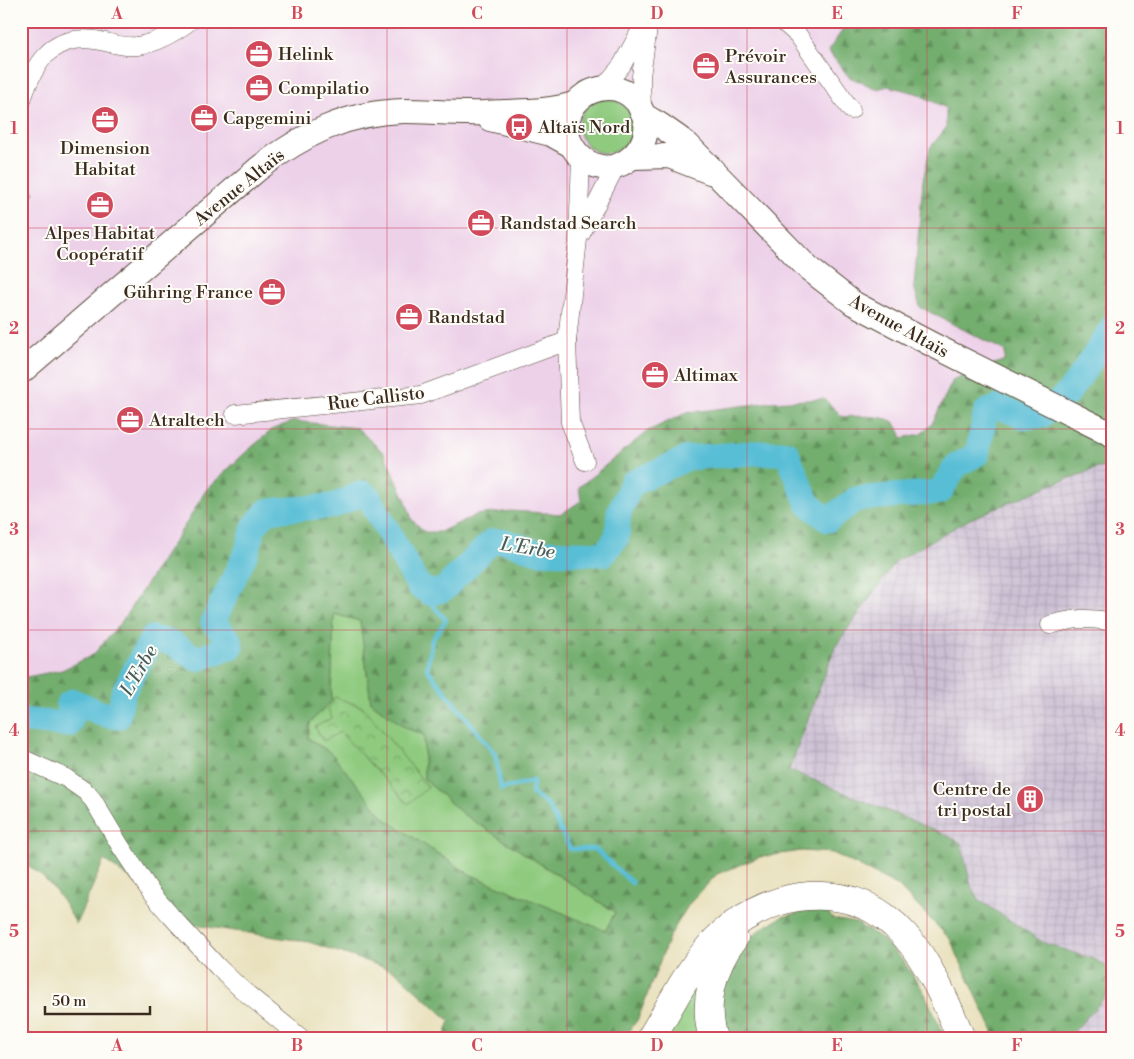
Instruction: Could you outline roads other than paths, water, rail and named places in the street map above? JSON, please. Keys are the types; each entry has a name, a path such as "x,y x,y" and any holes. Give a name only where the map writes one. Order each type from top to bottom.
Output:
{"highway":[{"path":"651,1038 699,960 715,941 737,922 767,907 795,898 830,896 850,900 880,913 896,925 920,953 942,992 961,1038"},
{"path":"713,1038 709,1022 709,1007 710,990 716,969 737,934 750,920 767,907"}],"street":[{"path":"21,103 28,82 38,62 60,44 75,40 94,40 136,46 160,40 190,21"},
{"path":"603,88 622,64 647,21"},
{"path":"578,239 625,162 642,145 646,130 641,76 647,21"},
{"path":"782,21 798,35 851,110"},
{"path":"585,462 570,422 567,341 578,239 576,151 567,131 568,116 574,104 587,92 603,88 621,90 636,101 643,113"},
{"name":"Avenue Altaïs","path":"21,372 258,169 286,147 315,132 347,119 384,112 422,111 469,114 558,109 574,104"},
{"name":"Avenue Altaïs","path":"643,113 688,145 808,268 853,303 932,345 1108,433"},
{"name":"Avenue Altaïs","path":"469,114 551,134 576,151"},
{"path":"576,151 598,166 625,162"},
{"name":"Avenue Altaïs","path":"625,162 669,156 716,175"},
{"name":"Rue Callisto","path":"236,414 421,395 567,341"},
{"name":"Avenue Altaïs","path":"21,362 46,349"},
{"path":"1050,625 1078,618 1096,618 1113,622"},
{"path":"21,758 66,778 86,792 94,800 121,847 152,894 218,967 281,1032 301,1038"}],"waterway":[{"name":"L'Erbe","path":"21,720 69,725 71,719 68,704 73,701 103,714 118,717 123,693 152,638 172,643 197,659 231,647 229,640 213,622 247,551 254,527 267,511 333,506 363,493 368,496 418,585 430,593 443,590 492,541 505,541 537,552 604,554 617,537 619,512 632,483 688,458 752,453 787,453 808,504 828,520 856,499 940,492 956,466 977,454 986,412 999,407 1024,417 1041,416 1068,393 1113,326"},
{"path":"430,593 430,602 446,620 432,640 427,669 495,754 501,789 533,781 532,794 548,805 570,849 595,849 632,883"}],"place":[{"name":"Helink","path":"259,54"},
{"name":"Prévoir Assurances","path":"706,66"},
{"name":"Compilatio","path":"259,88"},
{"name":"Capgemini","path":"204,118"},
{"name":"Dimension Habitat","path":"105,120"},
{"name":"Altaïs Nord","path":"519,127"},
{"name":"Alpes Habitat Coopératif","path":"100,205"},
{"name":"Randstad Search","path":"481,223"},
{"name":"Gühring France","path":"272,292"},
{"name":"Randstad","path":"409,317"},
{"name":"Altimax","path":"655,375"},
{"name":"Atraltech","path":"130,420"},
{"name":"Centre de tri postal","path":"1030,799"}]}
